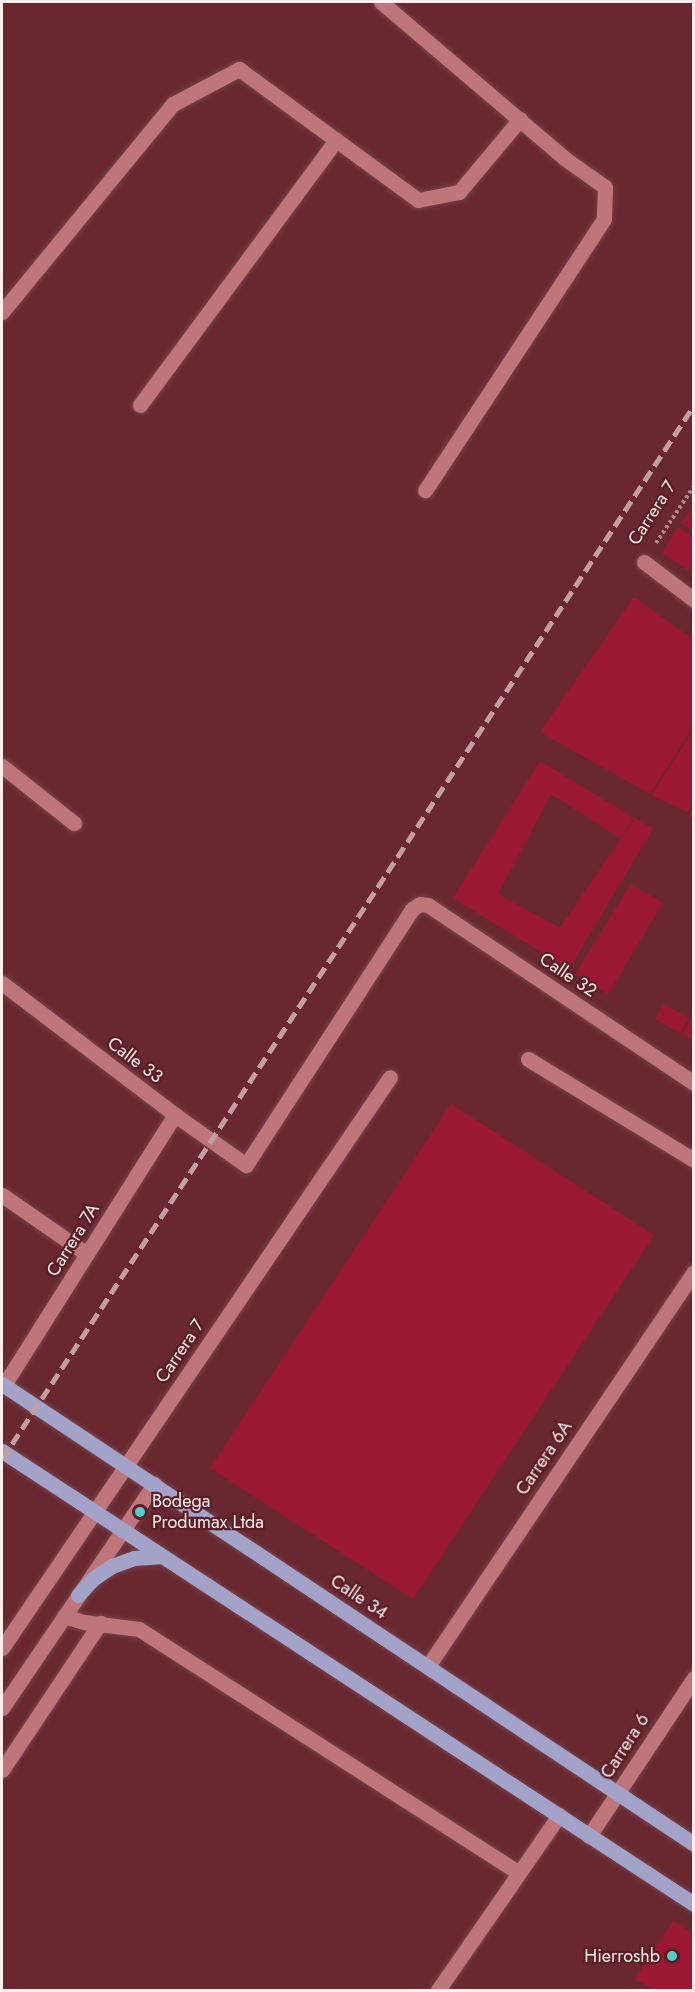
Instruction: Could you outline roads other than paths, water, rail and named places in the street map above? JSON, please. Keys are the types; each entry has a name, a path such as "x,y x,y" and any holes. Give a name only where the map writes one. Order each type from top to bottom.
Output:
{"main road":[{"name":"Calle 34","path":"3,1385 693,1844"},
{"path":"2,1451 693,1904"},
{"path":"78,1595 94,1578 112,1566 134,1558 160,1556"}],"street":[{"path":"381,2 564,158 605,187 604,219 425,490"},
{"path":"2,312 173,104 239,69 418,200 459,192 520,119"},
{"path":"140,405 336,140"},
{"path":"644,562 693,600"},
{"path":"2,766 74,823"},
{"name":"Calle 32","path":"246,1165 412,909 420,904 428,905 693,1083"},
{"name":"Calle 33","path":"2,983 175,1115 246,1165"},
{"path":"528,1059 693,1160"},
{"name":"Carrera 7","path":"2,1648 390,1077"},
{"name":"Carrera 7A","path":"3,1385 175,1115"},
{"path":"2,1195 87,1254"},
{"name":"Carrera 6A","path":"428,1666 693,1272"},
{"path":"2,1708 154,1484"},
{"path":"64,1616 139,1629 518,1872"},
{"path":"2,1770 100,1623"},
{"name":"Carrera 6","path":"589,1836 693,1678"},
{"path":"438,1990 558,1815"}],"railway":[{"path":"2,1459 694,405"}],"place":[{"name":"Bodega Produmax Ltda","path":"140,1512"},
{"name":"Hierroshb","path":"672,1956"}]}
